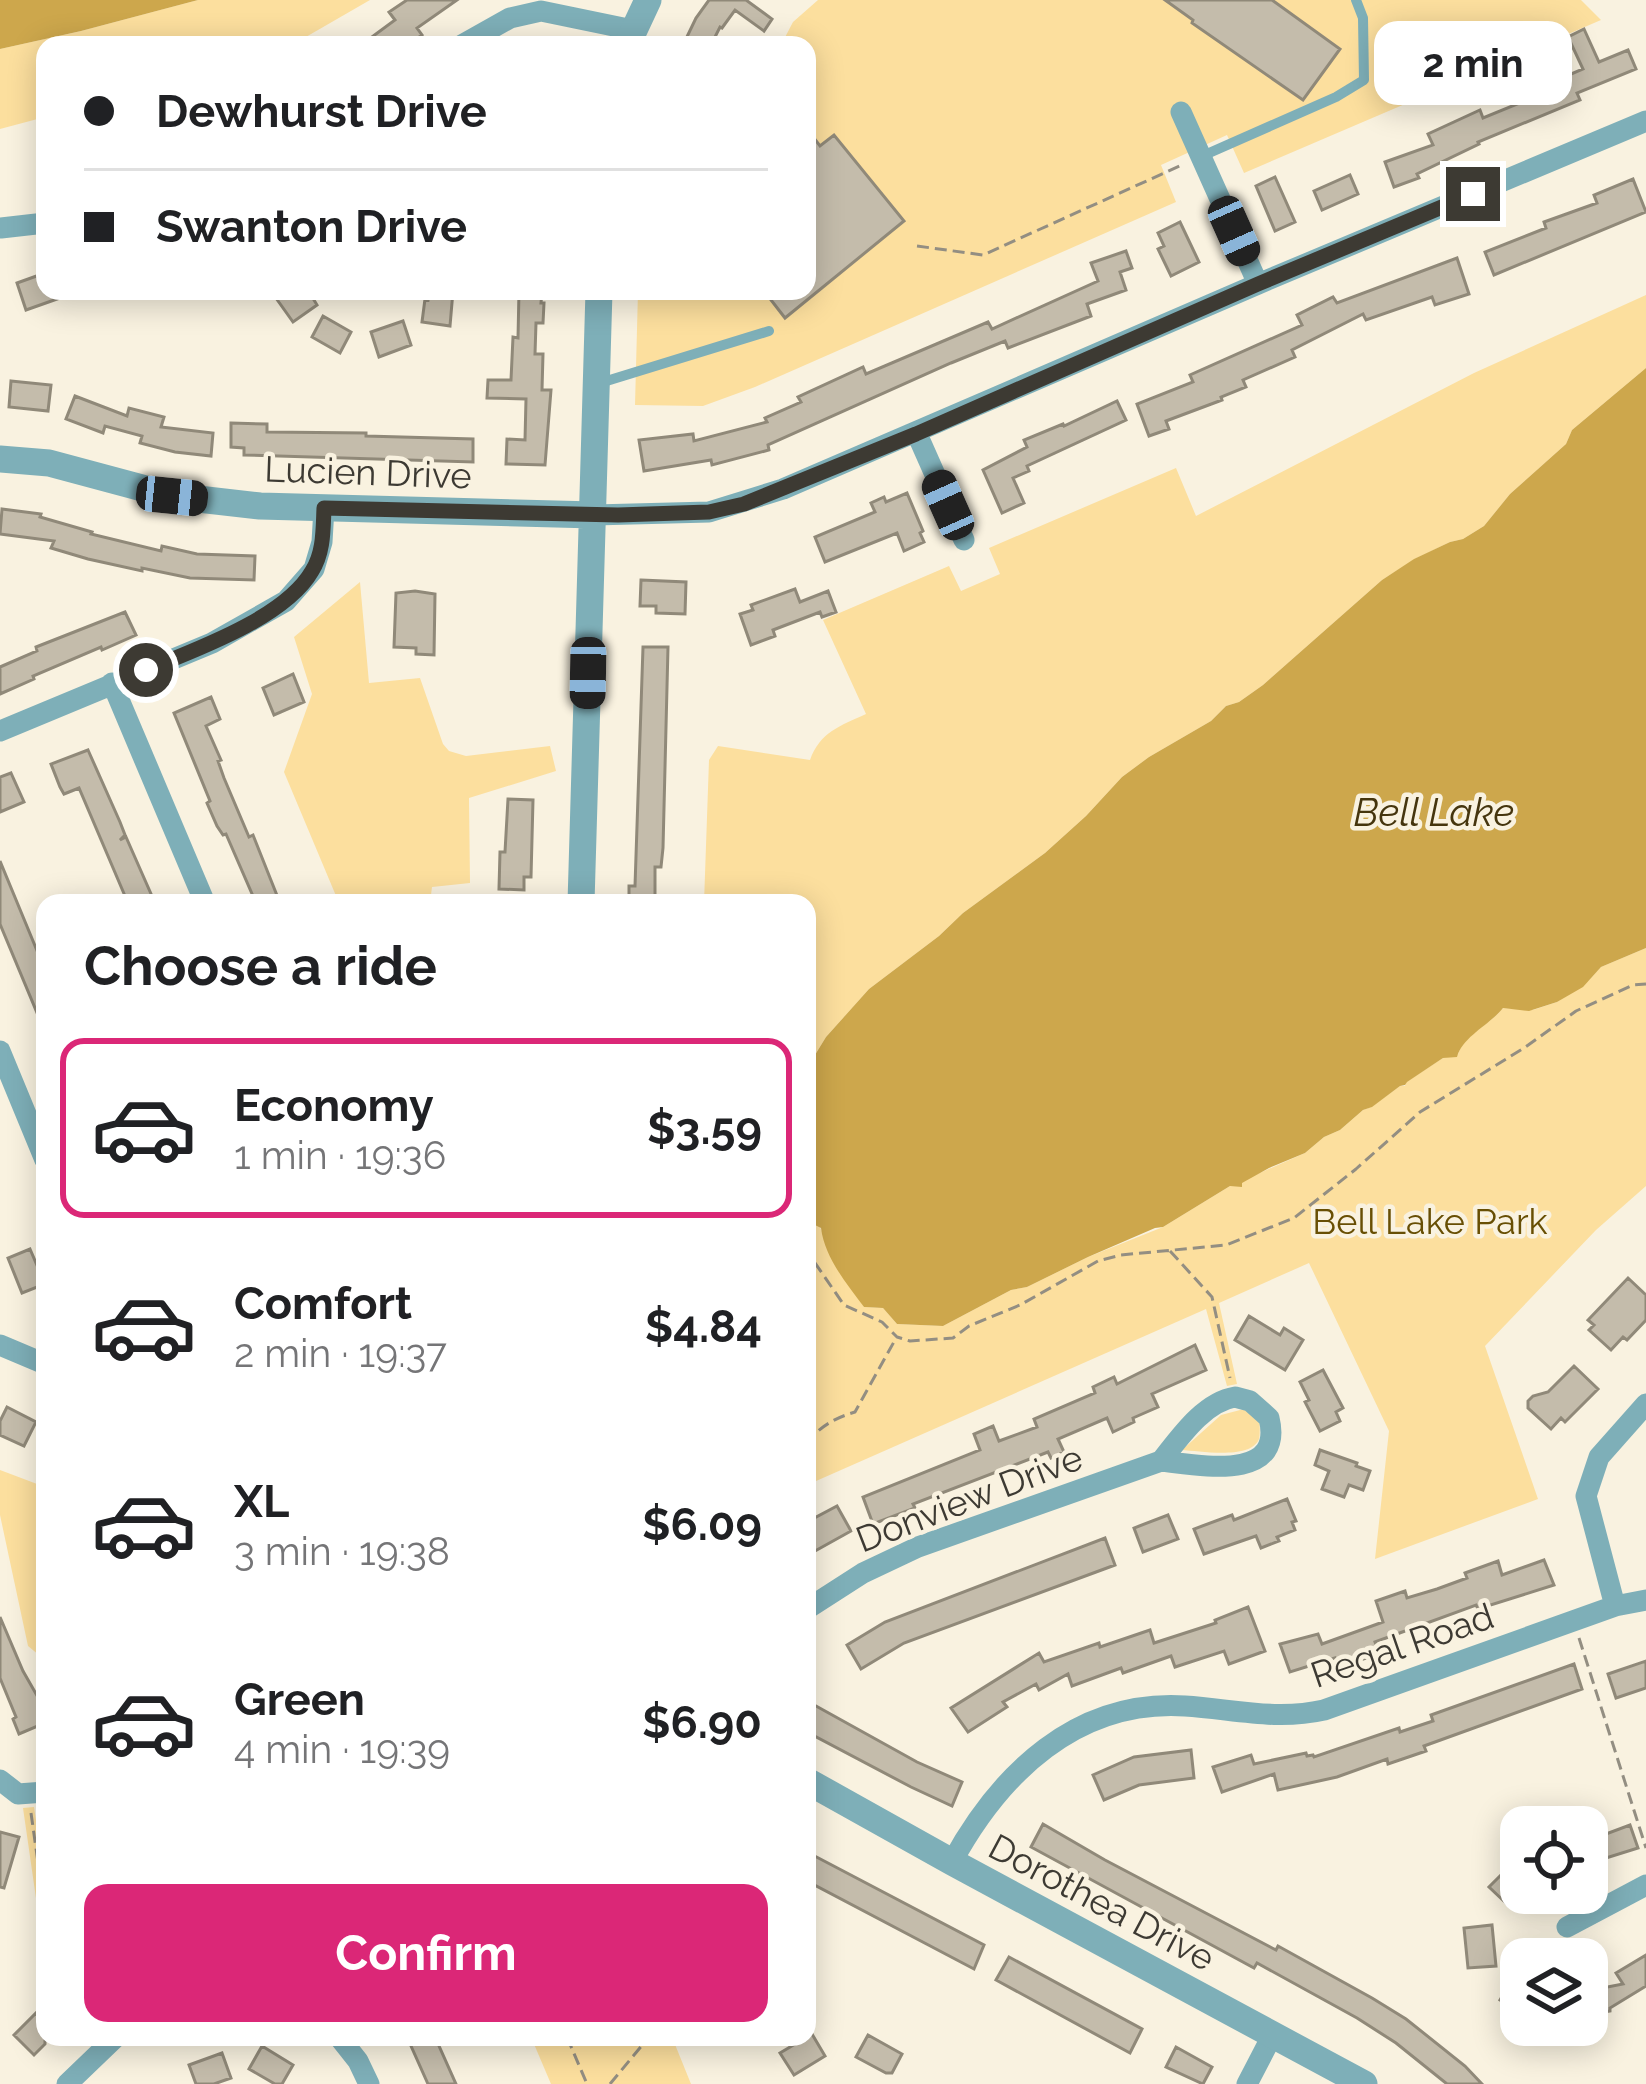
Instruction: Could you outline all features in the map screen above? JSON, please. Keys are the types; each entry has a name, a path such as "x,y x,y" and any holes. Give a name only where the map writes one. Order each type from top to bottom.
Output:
{"street":[{"path":"631,36 648,0"},
{"path":"478,36 510,18 542,11 623,36"},
{"path":"1181,112 1258,284"},
{"path":"594,515 709,512 744,504 1646,121"},
{"path":"1,228 36,224"},
{"path":"581,894 599,300"},
{"path":"916,434 964,540"},
{"name":"Lucien Drive","path":"0,459 49,463 172,496 260,506 594,515"},
{"path":"0,730 212,643 286,601 314,569 324,508"},
{"path":"112,683 201,894"},
{"path":"0,1051 36,1138"},
{"path":"0,1345 36,1360"},
{"name":"Donview Drive","path":"816,1603 918,1546 1161,1461 1250,1463 1268,1448 1268,1418 1250,1401 1223,1399 1161,1461"},
{"path":"1615,1606 1586,1496 1599,1456 1646,1404"},
{"name":"Regal Road","path":"952,1862 973,1824 1020,1767 1060,1738 1099,1719 1179,1705 1298,1716 1615,1606 1646,1600"},
{"path":"0,1780 18,1794 36,1794"},
{"name":"Dorothea Drive","path":"816,1786 1364,2084"},
{"path":"1567,1927 1646,1885"},
{"path":"1247,2084 1273,2034"},
{"path":"67,2084 107,2046"},
{"path":"346,2046 369,2084"}],"lane":[{"path":"1200,157 1364,80 1364,18 1356,0"},
{"path":"597,384 769,332"}],"path":[{"path":"917,246 983,255 1200,157"},
{"path":"816,1264 844,1304 882,1322 897,1337 910,1341 953,1338 1098,1261 1226,1245 1294,1218 1420,1112 1576,1011 1646,984"},
{"path":"1171,1251 1212,1297 1235,1397"},
{"path":"816,1431 855,1412 897,1337"},
{"path":"1573,1620 1646,1848"},
{"path":"571,2046 587,2084"},
{"path":"610,2084 642,2046"}],"green space":[{"path":"198,0 370,0 308,36 58,36"},
{"path":"818,0 1581,0 1601,20 1244,173 1227,135 1161,165 1176,202 755,387 703,406 635,405 638,300 816,300 816,36 786,36 793,22"},
{"path":"36,41 36,119 0,129 0,49"},
{"path":"1646,295 1646,368 1572,430 1566,444 1510,494 1484,526 1382,580 1263,685 1122,777 1045,853 869,989 816,1053 816,894 704,894 709,760 718,746 810,760 825,736 866,714 823,620 949,566 961,591 1000,574 989,548 1176,468 1196,516 1474,373"},
{"path":"360,582 369,683 420,678 449,751 466,756 550,746 556,771 469,798 470,883 432,887 431,894 335,894 284,772 312,694 294,637"},
{"name":"Bell Lake Park","path":"1646,948 1646,1186 1596,1230 1485,1346 1538,1499 1375,1559 1389,1431 1309,1263 1219,1303 1237,1384 1227,1386 1206,1309 816,1481 816,1220 864,1307 883,1308 897,1324 943,1326 1011,1290 1163,1227 1230,1186 1305,1153 1443,1058 1458,1054 1503,1008 1533,1010 1557,1002 1601,967"},
{"path":"1244,1409 1259,1419 1254,1446 1224,1453 1182,1450 1221,1415"},
{"path":"0,1470 36,1484 36,1653 28,1646 0,1515"},
{"path":"34,1807 36,1820 36,1898 23,1808"},
{"path":"535,2046 676,2046 691,2084 551,2084"}],"water":[{"path":"0,0 198,0 58,36 36,36 36,41 0,49"},
{"name":"Bell Lake","path":"1646,368 1646,948 1601,967 1583,987 1557,1002 1529,1011 1503,1008 1465,1043 1457,1057 1443,1058 1305,1153 1269,1168 1242,1187 1230,1186 1163,1227 1011,1290 943,1326 897,1324 883,1308 864,1307 832,1260 816,1226 816,1053 826,1037 869,989 1045,853 1122,777 1263,685 1382,580 1484,526 1510,494 1566,444 1572,430"}],"building":[{"path":"407,0 457,0 417,28 421,36 373,36 395,20 389,12"},
{"path":"709,0 746,0 772,19 764,31 735,10 716,36 687,36"},
{"path":"1165,0 1272,0 1340,49 1303,100"},
{"path":"1584,29 1599,62 1628,50 1636,69 1577,93 1580,100 1478,142 1417,174 1419,178 1394,187 1385,162 1433,145 1428,134 1480,110 1483,118 1534,97 1531,91 1583,69 1568,37"},
{"path":"834,135 904,221 816,293 816,141 820,146"},
{"path":"1350,175 1358,194 1322,210 1314,191"},
{"path":"1275,177 1295,222 1275,231 1256,186"},
{"path":"1633,179 1646,212 1494,275 1485,252 1546,228 1544,222 1597,203 1594,195"},
{"path":"1180,222 1199,262 1171,276 1158,249 1164,246 1158,233"},
{"path":"1126,251 1132,268 1120,272 1126,290 1087,304 1091,316 1008,348 1005,341 951,363 768,445 769,450 712,465 711,460 644,471 639,440 693,434 694,441 767,422 765,418 801,402 798,397 863,367 866,374 988,322 992,329 1098,281 1091,263"},
{"path":"1457,258 1469,294 1435,305 1432,297 1366,320 1363,314 1292,350 1295,357 1243,380 1246,387 1166,421 1169,429 1149,436 1137,404 1193,382 1190,375 1302,325 1297,315 1333,297 1337,303"},
{"path":"36,276 36,300 54,300 26,310 17,283"},
{"path":"277,300 314,300 317,305 293,322"},
{"path":"425,300 452,300 450,326 422,322"},
{"path":"519,300 541,300 543,323 536,323 535,354 543,354 542,390 551,390 545,465 506,464 507,439 525,440 526,399 487,398 488,380 511,380 513,337 518,338"},
{"path":"771,300 807,300 785,318"},
{"path":"323,316 351,332 340,353 312,337"},
{"path":"403,321 411,345 379,357 371,332"},
{"path":"11,381 51,385 48,411 9,407"},
{"path":"75,396 127,416 129,408 164,417 161,427 213,433 211,456 175,452 140,443 142,436 105,426 103,433 66,419"},
{"path":"1117,401 1126,420 1027,466 1029,471 1013,478 1024,503 1002,513 983,470 1027,447 1024,440"},
{"path":"231,423 267,424 267,432 473,439 473,462 244,455 244,448 231,447"},
{"path":"907,493 924,542 904,551 897,533 825,562 815,537 875,512 871,503"},
{"path":"2,509 41,514 91,534 161,551 162,546 197,554 255,556 254,580 190,578 88,559 51,548 54,541 0,534"},
{"path":"641,580 686,582 685,614 656,613 656,606 640,606"},
{"path":"795,589 800,602 828,591 836,612 822,617 820,612 773,630 775,636 751,645 740,614 753,610 751,605"},
{"path":"396,593 435,594 434,655 394,647"},
{"path":"125,612 136,635 0,694 0,667 37,651 36,647"},
{"path":"643,647 668,647 661,867 655,867 655,894 629,894 629,886 635,886"},
{"path":"293,674 304,702 274,715 263,688"},
{"path":"211,697 220,719 206,726 276,894 252,894 207,803 174,713"},
{"path":"88,750 125,835 120,840 126,837 151,894 124,894 79,788 64,794 51,764"},
{"path":"11,773 24,802 0,812 0,777"},
{"path":"508,799 533,800 531,877 524,877 524,890 499,889"},
{"path":"0,861 36,948 36,1010 0,924"},
{"path":"30,1249 36,1263 36,1288 22,1293 8,1258"},
{"path":"1628,1278 1646,1295 1646,1320 1611,1350 1589,1330 1594,1325 1588,1320"},
{"path":"1249,1316 1280,1335 1284,1328 1303,1340 1285,1370 1235,1340"},
{"path":"1195,1345 1206,1370 1152,1394 1158,1407 1133,1418 1134,1422 1113,1432 1107,1418 1058,1439 1064,1452 1051,1458 1048,1452 873,1524 863,1497 980,1450 974,1434 993,1426 999,1441 1037,1427 1034,1419 1095,1393 1093,1387 1114,1377 1117,1384"},
{"path":"1574,1366 1598,1389 1565,1422 1561,1418 1551,1429 1528,1408 1528,1401 1548,1392"},
{"path":"1323,1370 1343,1408 1336,1412 1340,1421 1320,1431 1300,1382"},
{"path":"7,1407 36,1422 24,1446 0,1435"},
{"path":"1320,1450 1370,1471 1363,1490 1349,1485 1344,1497 1322,1489 1329,1471 1315,1465"},
{"path":"1287,1499 1295,1530 1277,1537 1279,1541 1261,1548 1256,1536 1204,1554 1194,1529 1232,1515 1234,1520"},
{"path":"837,1506 851,1531 816,1550 816,1517"},
{"path":"1168,1515 1178,1539 1143,1552 1134,1528"},
{"path":"1105,1538 1115,1565 904,1643 861,1669 847,1645 885,1622"},
{"path":"1544,1560 1554,1585 1478,1609 1476,1605 1375,1642 1378,1650 1338,1668 1335,1658 1290,1672 1280,1644 1318,1634 1322,1644 1383,1622 1376,1601 1405,1591 1407,1598 1437,1589 1498,1561 1502,1575"},
{"path":"1248,1607 1265,1651 1229,1664 1224,1651 1175,1667 1171,1656 1072,1686 1068,1674 1003,1702 1007,1707 968,1732 951,1708 1039,1653 1044,1662 1150,1630 1154,1643"},
{"path":"0,1617 36,1694 36,1727 19,1734 0,1678"},
{"path":"1646,1661 1646,1688 1616,1698 1608,1674"},
{"path":"1574,1664 1582,1689 1424,1746 1426,1751 1388,1764 1387,1759 1337,1777 1278,1790 1274,1774 1222,1792 1213,1767 1251,1755 1254,1764 1306,1753 1314,1757 1433,1721 1431,1715"},
{"path":"816,1706 962,1782 952,1806 816,1737"},
{"path":"1191,1750 1194,1778 1139,1785 1104,1800 1093,1775 1134,1757"},
{"path":"1043,1824 1372,1998 1406,2019 1482,2084 1447,2084 1357,2018 1031,1847"},
{"path":"1630,1825 1638,1848 1608,1857 1608,1833"},
{"path":"0,1832 19,1837 4,1888 0,1887"},
{"path":"816,1857 984,1945 974,1969 816,1886"},
{"path":"1500,1876 1500,1897 1489,1887"},
{"path":"1492,1925 1496,1966 1468,1968 1464,1928"},
{"path":"1646,1955 1646,1986 1608,2011 1608,1987 1623,1984 1616,1973"},
{"path":"1009,1957 1142,2029 1130,2053 996,1980"},
{"path":"36,2013 36,2046 43,2046 34,2055 14,2035"},
{"path":"868,2035 902,2054 892,2073 856,2057"},
{"path":"816,2041 825,2056 794,2075 780,2053 792,2046 816,2046"},
{"path":"262,2046 293,2065 282,2084 249,2069"},
{"path":"411,2046 439,2046 456,2084 428,2084"},
{"path":"1176,2047 1212,2067 1203,2084 1166,2067"},
{"path":"222,2053 231,2078 196,2084 189,2065"}],"route":[{"path":"146,670 212,643 298,591 317,562 324,508 676,515 744,504 1473,194"}]}
